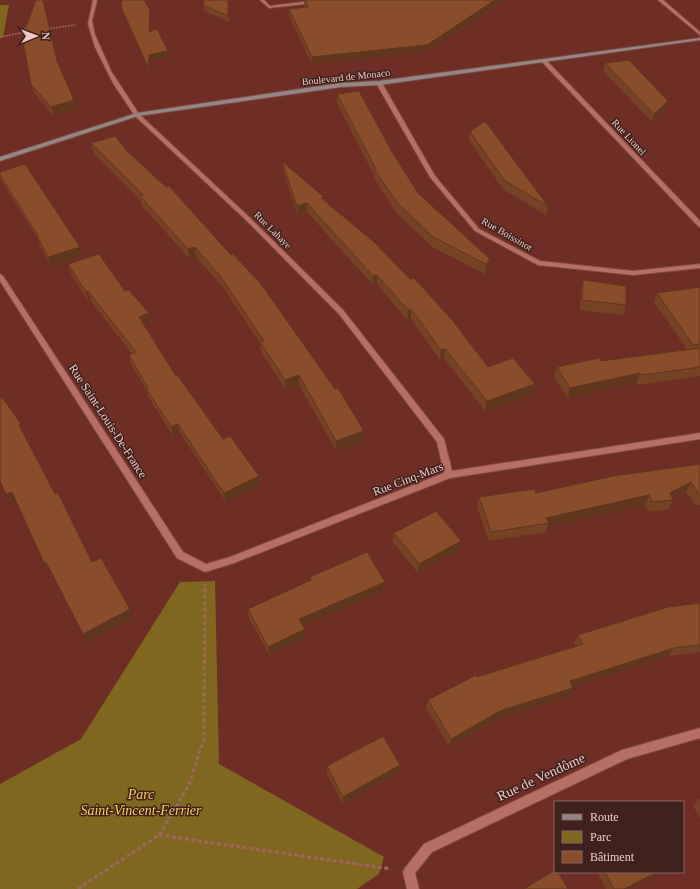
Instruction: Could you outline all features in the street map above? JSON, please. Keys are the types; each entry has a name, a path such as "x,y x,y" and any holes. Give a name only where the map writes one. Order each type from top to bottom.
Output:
{"street":[{"name":"Rue Lahaye","path":"95,0 90,22 98,49 125,97 137,114 247,218 341,312 441,441 449,475"},
{"path":"262,0 269,7 331,0"},
{"path":"660,0 700,34"},
{"name":"Boulevard de Monaco","path":"0,159 137,114 341,85 379,83 700,39"},
{"name":"Rue Lionel","path":"544,61 700,225"},
{"name":"Rue Boissinot","path":"379,83 433,177 477,230 538,262 633,273 700,266"},
{"name":"Rue Saint-Louis-De-France","path":"0,276 180,555 206,568"},
{"name":"Rue Cinq-Mars","path":"206,568 231,560 449,475 700,436"},
{"name":"Rue de Vendôme","path":"409,872 428,848 435,844 626,754 700,733"},
{"path":"409,872 413,889"}],"path":[{"path":"45,29 90,22"},
{"path":"0,37 30,31"},
{"path":"78,889 159,835 190,784 204,739 206,568"},
{"path":"159,835 409,872"}],"green space":[{"path":"0,5 9,5 3,37 0,38"},
{"name":"Parc Saint-Vincent-Ferrier","path":"215,581 219,764 384,857 379,874 357,889 0,889 0,784 81,739 180,582"}],"building":[{"path":"36,0 43,0 57,61 74,100 51,107 31,84 24,47 23,27 26,27"},
{"path":"122,0 144,0 150,10 149,32 157,29 168,51 149,55 148,67 121,7"},
{"path":"204,0 228,0 228,16 203,5"},
{"path":"305,0 495,0 427,45 312,57 289,9 308,7"},
{"path":"629,60 668,101 654,114 605,63"},
{"path":"359,91 392,152 418,193 490,259 486,264 433,237 397,202 374,169 376,169 337,94"},
{"path":"485,121 548,206 505,181 470,132"},
{"path":"115,136 128,152 166,187 169,186 231,255 233,254 261,284 335,389 338,388 364,431 336,441 299,375 285,380 260,342 264,341 221,277 195,247 188,249 140,196 143,195 91,143"},
{"path":"282,161 324,197 321,198 373,241 410,279 414,278 453,321 488,367 513,358 535,384 487,401 445,349 441,350 411,309 408,310 377,275 373,276 307,203 297,206"},
{"path":"25,164 80,247 48,257 38,236 0,175 0,172"},
{"path":"99,254 125,291 129,290 149,313 139,317 176,376 178,376 223,439 230,436 259,476 224,493 178,424 171,427 146,388 148,388 129,355 136,352 88,291 86,292 68,264"},
{"path":"583,280 626,286 626,305 582,300"},
{"path":"700,287 700,344 693,345 657,293"},
{"path":"700,348 700,367 642,375 640,373 570,388 557,367 599,358 601,361"},
{"path":"2,397 21,424 19,425 55,494 58,493 92,562 101,558 130,609 83,634 46,562 44,563 12,492 6,494 0,481 0,398"},
{"path":"700,464 700,496 691,482 670,493 673,500 652,502 649,495 546,518 549,523 491,532 479,497 534,489 536,493 613,476"},
{"path":"436,511 461,541 419,564 394,533"},
{"path":"367,552 385,582 299,619 305,629 268,647 248,609 311,580 310,577"},
{"path":"700,603 700,645 674,648 570,681 573,688 502,710 451,739 428,700 476,675 477,677 583,644 578,635 668,607"},
{"path":"383,736 400,765 343,797 327,766"},
{"path":"554,871 554,873 559,873 568,889 524,889"},
{"path":"606,873 655,873 624,889 614,889"}]}
